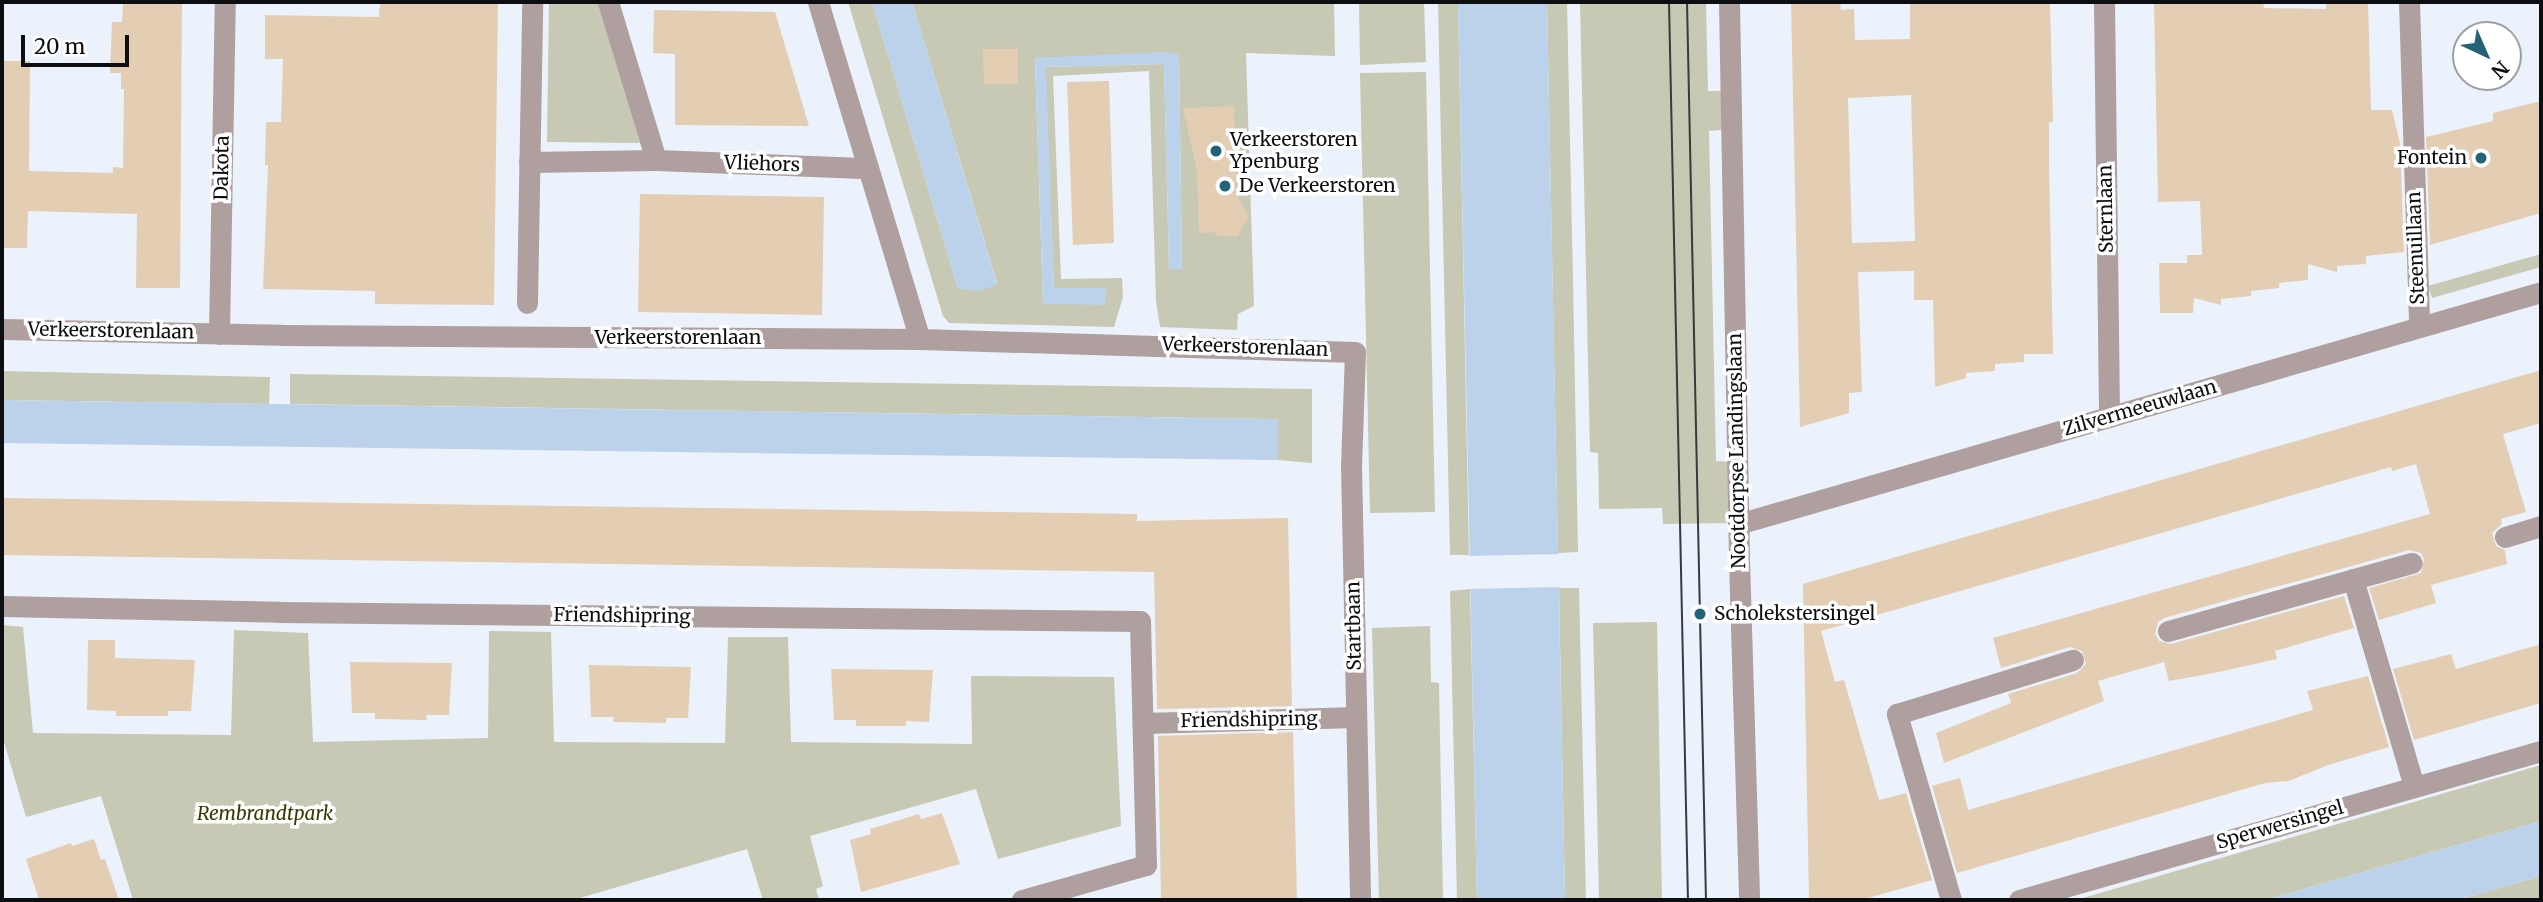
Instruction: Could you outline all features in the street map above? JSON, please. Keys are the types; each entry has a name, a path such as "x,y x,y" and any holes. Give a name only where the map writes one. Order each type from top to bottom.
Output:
{"street":[{"name":"Dakota","path":"219,334 225,2"},
{"path":"527,303 532,2"},
{"path":"608,2 656,160"},
{"path":"818,2 920,339"},
{"name":"Nootdorpse Landingslaan","path":"1729,2 1738,524 1749,900"},
{"name":"Sternlaan","path":"2104,2 2109,417"},
{"name":"Steenuillaan","path":"2409,2 2418,327"},
{"name":"Vliehors","path":"529,162 656,160 868,169"},
{"name":"Zilvermeeuwlaan","path":"1738,524 2541,292"},
{"name":"Verkeerstorenlaan","path":"2,329 219,334 920,339 1355,352"},
{"name":"Startbaan","path":"1355,352 1351,465 1360,900"},
{"path":"2505,537 2541,526"},
{"path":"2168,631 2412,563"},
{"path":"2353,579 2414,786"},
{"name":"Friendshipring","path":"2,606 279,612 1140,621 1146,865 1023,900"},
{"path":"1951,900 1897,715 2073,660"},
{"name":"Friendshipring","path":"1143,723 1356,717"},
{"name":"Sperwersingel","path":"2019,900 2541,751"}],"green space":[{"path":"549,2 599,2 640,143 547,142"},
{"path":"848,2 872,2 958,289 997,283 912,2 1334,2 1335,56 1246,53 1254,306 1238,314 1237,330 1160,327 1156,301 1149,71 1053,76 1061,279 1122,278 1123,297 1114,327 949,323 943,316","holes":["1179,54 1182,269 1169,268 1164,64 1045,67 1054,288 1106,288 1043,304 1035,58"]},
{"path":"1359,2 1424,2 1426,62 1360,65"},
{"path":"1438,2 1458,2 1469,555 1450,555"},
{"path":"1547,2 1567,2 1573,280 1578,552 1558,553"},
{"path":"1580,2 1706,2 1708,91 1721,91 1722,130 1709,131 1716,461 1729,462 1730,523 1663,524 1662,508 1599,509 1598,453 1590,452"},
{"path":"1426,72 1435,512 1370,513 1360,73"},
{"path":"2541,254 2541,267 2432,298 2428,286"},
{"path":"2,371 270,377 269,404 2,400"},
{"path":"290,374 1312,389 1312,463 1278,460 1277,419 290,404"},
{"path":"1559,588 1579,588 1586,900 1565,900"},
{"path":"1470,589 1477,900 1457,900 1450,591"},
{"path":"1657,622 1662,900 1599,900 1593,623"},
{"name":"Rembrandtpark","path":"2,625 23,627 33,733 231,735 234,630 308,633 313,742 488,738 489,631 551,632 554,742 725,743 728,637 788,637 791,742 972,744 971,676 1114,677 1121,826 998,859 976,789 810,836 823,886 816,889 819,900 763,900 747,849 573,900 133,900 101,796 26,817 2,735"},
{"path":"1430,626 1431,682 1439,683 1443,900 1379,900 1372,628"},
{"path":"2541,765 2541,821 2265,900 2076,900"},
{"path":"2541,876 2541,900 2457,900"}],"water":[{"path":"872,2 912,2 997,284 981,291 958,289"},
{"path":"1458,2 1547,2 1565,900 1477,900"},
{"path":"1163,52 1179,54 1182,269 1169,269 1164,64 1046,67 1054,288 1106,288 1105,305 1043,304 1035,58"},
{"path":"2,400 1278,419 1278,460 2,443"},
{"path":"2541,821 2541,876 2457,900 2265,900"}],"pier":[{"path":"1562,554 1562,587 1466,589 1465,556"}],"building":[{"path":"123,2 182,2 180,288 136,288 137,214 28,211 27,248 2,248 2,61 30,61 29,171 113,173 113,167 123,168 124,89 121,89 121,73 110,73 112,22 122,22"},
{"path":"380,2 498,2 494,305 375,304 375,291 263,289 268,165 265,165 266,122 281,122 283,59 265,59 265,15 379,17"},
{"path":"1791,2 1840,2 1841,10 1854,9 1855,40 1910,39 1910,2 2050,2 2053,122 2049,122 2049,164 2053,354 2024,354 2024,362 1995,364 1995,371 1966,373 1966,378 1935,387 1933,300 1914,300 1914,271 1858,272 1862,392 1849,393 1849,413 1800,427","holes":["1911,95 1915,241 1852,243 1848,98"]},
{"path":"2154,2 2263,2 2264,8 2326,9 2326,2 2368,2 2371,110 2392,110 2400,143 2404,252 2366,256 2366,264 2337,266 2337,272 2308,264 2308,280 2279,283 2279,288 2251,291 2251,296 2221,299 2221,305 2194,298 2193,313 2160,313 2159,263 2187,263 2187,255 2202,255 2200,201 2158,202"},
{"path":"654,10 775,12 809,126 675,125 675,54 653,53"},
{"path":"983,49 1018,49 1018,84 984,84"},
{"path":"1109,81 1114,243 1073,245 1067,82"},
{"path":"2541,101 2541,213 2430,245 2426,137 2493,121 2493,113"},
{"name":"Verkeerstoren Ypenburg","path":"1234,106 1236,194 1249,216 1238,236 1217,236 1214,232 1199,233 1197,171 1183,108"},
{"path":"640,194 824,197 822,315 638,312"},
{"path":"2541,370 2541,423 2503,434 2526,512 2501,519 2502,524 2492,533 2496,546 2505,550 2507,564 2431,585 2436,603 2379,620 2369,588 2421,573 2424,559 2421,553 2409,550 2164,618 2158,622 2155,634 2159,641 2171,644 2344,596 2354,628 2275,651 2277,659 2214,673 2169,681 2164,662 2098,681 2104,701 1944,763 1936,733 2011,703 2008,694 2077,673 2086,664 2082,651 2070,647 2001,668 1993,638 2430,514 2416,464 2392,471 2391,467 1821,631 1835,682 1844,680 1879,800 1906,793 1932,880 1861,900 1809,900 1803,584"},
{"path":"2,498 1137,514 1137,521 1288,518 1292,706 1157,709 1154,572 2,555"},
{"path":"88,640 115,640 115,658 195,660 191,711 168,711 168,716 116,716 116,711 87,710"},
{"path":"2541,644 2541,703 2414,740 2393,669 2451,654 2456,669"},
{"path":"350,662 452,663 449,715 426,715 427,720 375,719 375,713 352,713"},
{"path":"589,665 691,667 688,718 666,718 666,723 613,722 614,717 591,717"},
{"path":"831,669 933,670 929,722 906,721 906,726 856,726 856,720 834,720"},
{"path":"2368,676 2389,747 2328,765 2289,781 2265,783 1957,873 1932,786 1960,778 1968,810 2313,710 2307,691"},
{"path":"1293,732 1297,900 1161,900 1158,736"},
{"path":"942,813 960,864 861,892 850,840 871,834 870,829 919,814 921,819"},
{"path":"94,839 101,860 105,859 119,900 39,900 26,859 71,843 72,846"}],"tram line":[{"path":"1669,2 1688,900"},
{"path":"1687,2 1706,900"}],"place":[{"name":"Verkeerstoren Ypenburg","path":"1216,151"},
{"name":"Fontein","path":"2481,158"},
{"name":"De Verkeerstoren","path":"1225,186"},
{"name":"Scholekstersingel","path":"1700,614"}]}
